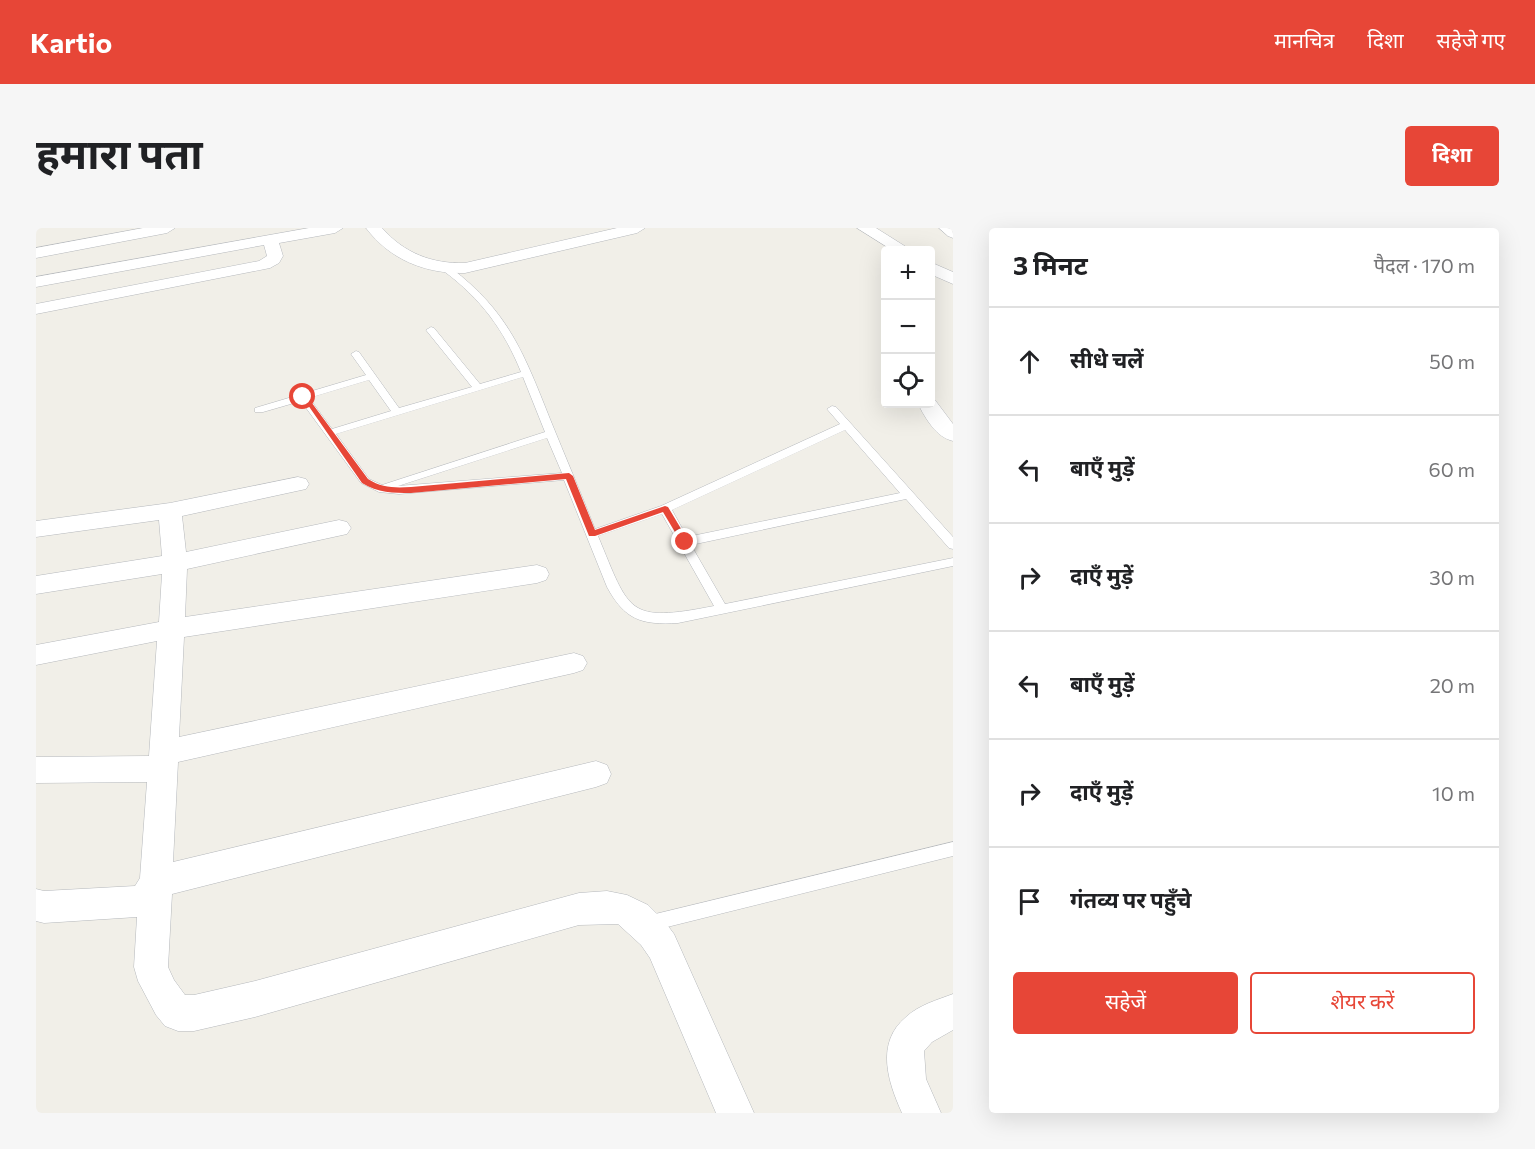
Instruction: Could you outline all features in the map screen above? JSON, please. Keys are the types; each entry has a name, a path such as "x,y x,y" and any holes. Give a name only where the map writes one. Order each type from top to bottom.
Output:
{"street":[{"path":"36,253 167,228"},
{"path":"36,282 335,228"},
{"path":"374,228 391,247 406,256 427,265 448,270 637,228"},
{"path":"865,228 896,246"},
{"path":"947,228 953,232"},
{"path":"36,309 264,265 273,260 275,256 270,238"},
{"path":"935,268 953,265"},
{"path":"935,269 953,279"},
{"path":"930,408 938,421 953,435"},
{"path":"36,529 170,511 298,484"},
{"path":"170,511 175,563 151,967 164,1001 178,1013 194,1013 255,999 579,909 602,905 617,906 647,924 662,946 735,1113"},
{"path":"36,585 175,563 339,528"},
{"path":"36,655 171,629 537,574"},
{"path":"36,770 164,761 574,663"},
{"path":"36,905 44,907 144,901 156,882 597,774"},
{"path":"922,1113 909,1084 904,1065 906,1046 914,1032 928,1020 953,1012"}],"lane":[{"path":"448,270 475,289 495,312 516,347 620,600 634,614 657,619 678,618 953,562"},
{"path":"431,330 478,388"},
{"path":"356,354 397,412"},
{"path":"328,433 527,373"},
{"path":"259,410 372,376"},
{"path":"303,397 365,481 380,488 411,490 569,476"},
{"path":"832,409 953,545"},
{"path":"592,534 665,508 846,425"},
{"path":"380,488 551,433"},
{"path":"685,542 908,495"},
{"path":"665,508 722,609"},
{"path":"647,924 953,849"}],"route":[{"path":"303,397 365,481 372,486 388,490 411,490 569,476 592,534 665,508 685,542"}]}
